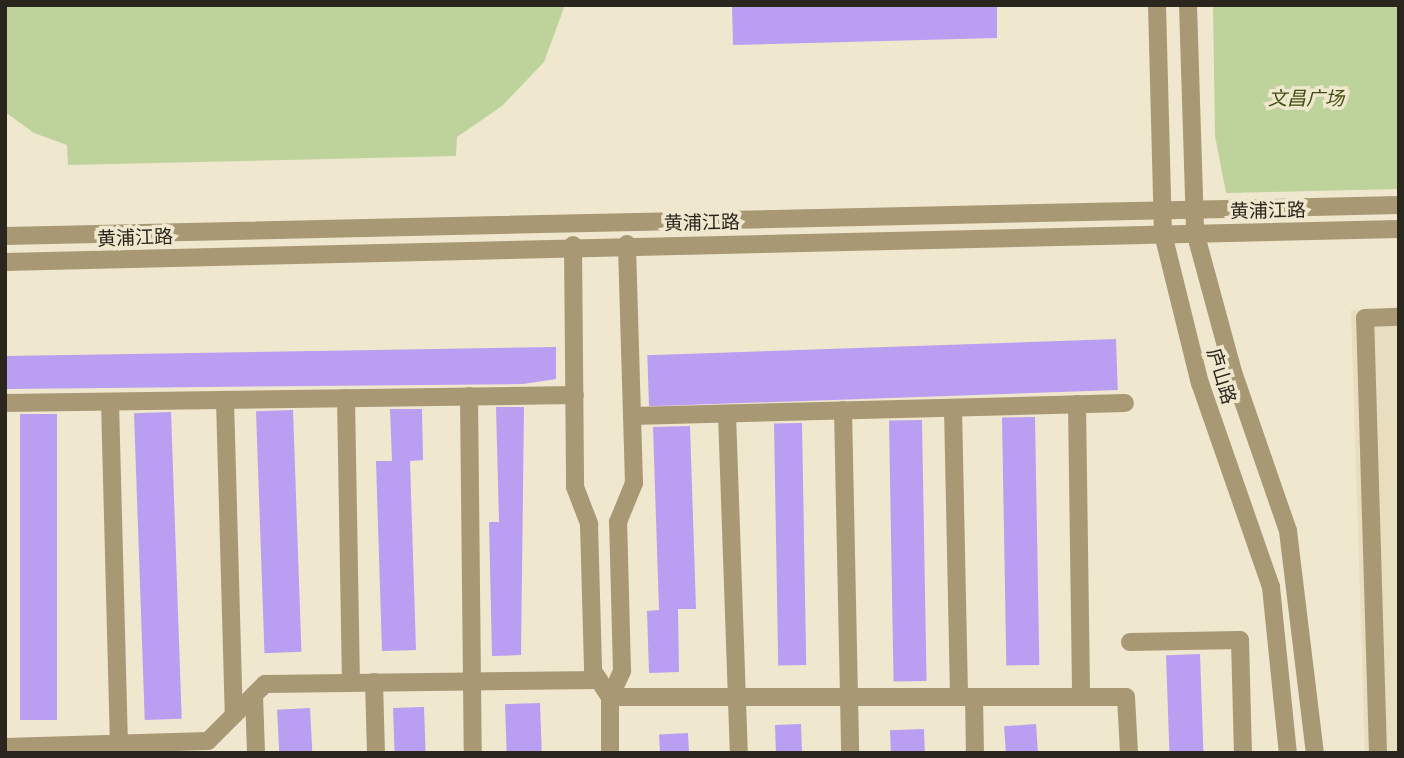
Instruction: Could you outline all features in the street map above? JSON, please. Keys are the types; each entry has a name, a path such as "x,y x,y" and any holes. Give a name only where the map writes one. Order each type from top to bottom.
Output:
{"street":[{"name":"庐山路","path":"1157,5 1163,234 1200,383 1271,587 1289,753"},
{"name":"庐山路","path":"1188,5 1195,232 1233,372 1288,531 1315,753"},
{"name":"黄浦江路","path":"5,236 1399,205"},
{"name":"黄浦江路","path":"5,262 627,244 1399,229"},
{"path":"610,753 610,697 622,671 618,522 634,484 627,244"},
{"path":"573,246 575,487 589,524 599,680 610,697"},
{"path":"1378,753 1364,318 1399,317"},
{"path":"5,403 575,395"},
{"path":"469,396 470,681 473,753"},
{"path":"346,398 351,683"},
{"path":"225,400 234,715"},
{"path":"110,402 125,747"},
{"path":"632,416 1125,403"},
{"path":"1077,404 1080,697"},
{"path":"953,408 967,697 975,753"},
{"path":"843,410 850,753"},
{"path":"727,414 739,753"},
{"path":"1130,642 1240,640 1242,753"},
{"path":"5,747 125,747 208,741 265,684 599,680"},
{"path":"374,682 376,753"},
{"path":"254,695 256,753"},
{"path":"610,697 737,702 850,697 1126,697 1129,753"}],"shaded area":[{"path":"1399,309 1399,753 1365,753 1351,310"}],"green space":[{"path":"5,5 565,5 544,62 502,106 457,137 456,156 68,165 67,145 34,133 5,112"},
{"name":"文昌广场","path":"1213,5 1399,5 1399,189 1226,193 1215,136"}],"building":[{"path":"732,5 997,5 997,38 733,45"},
{"path":"1116,339 1118,390 649,406 647,355"},
{"path":"556,347 556,379 523,384 5,389 5,356"},
{"path":"496,407 524,407 521,655 492,656 489,522 499,522"},
{"path":"390,409 422,409 423,460 410,461 416,650 382,651 376,461 392,461"},
{"path":"293,410 301,652 264,653 256,411"},
{"path":"171,412 182,719 145,720 134,413"},
{"path":"20,414 57,414 57,720 20,720"},
{"path":"1035,417 1039,665 1006,666 1002,418"},
{"path":"922,420 927,681 894,682 889,421"},
{"path":"774,423 802,423 806,665 778,665"},
{"path":"690,426 696,609 678,609 679,672 649,673 647,611 659,610 653,427"},
{"path":"1200,654 1203,753 1169,753 1166,655"},
{"path":"540,703 542,753 507,753 505,704"},
{"path":"424,707 426,753 395,753 393,708"},
{"path":"310,708 312,753 279,753 277,710"},
{"path":"801,724 802,753 776,753 775,725"},
{"path":"1036,724 1038,753 1006,753 1004,726"},
{"path":"924,729 925,753 891,753 890,730"},
{"path":"688,733 689,753 660,753 659,735"}]}
